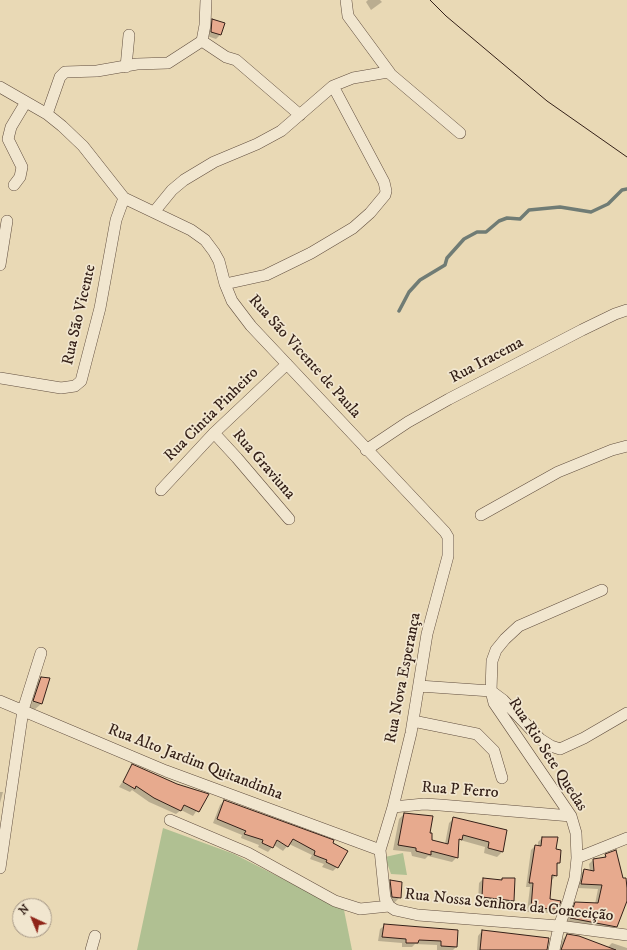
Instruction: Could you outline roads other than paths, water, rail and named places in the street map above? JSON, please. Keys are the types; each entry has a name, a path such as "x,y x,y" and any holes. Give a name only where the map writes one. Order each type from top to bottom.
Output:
{"street":[{"path":"46,114 61,74 69,71 97,71 168,63 202,41 205,25 206,0"},
{"path":"346,0 348,16 390,74 460,133"},
{"path":"126,67 129,35"},
{"path":"202,41 226,57 239,62 300,115"},
{"path":"154,212 172,190 184,180 214,162 269,138 281,131 333,86 353,78 371,74 382,72 390,74"},
{"name":"Rua São Vicente de Paula","path":"0,86 46,114 83,146 124,198 191,230 205,240 219,261 225,284 239,311 366,450 445,532 448,537 448,556"},
{"path":"225,284 266,275 311,253 353,228 370,213 385,195 386,191 384,182 333,86"},
{"path":"14,185 20,177 22,167 8,139 11,127 26,102"},
{"name":"Rua São Vicente","path":"0,378 61,388 75,386 81,381 100,308 116,220 124,198"},
{"path":"0,265 7,221"},
{"name":"Rua Iracema","path":"366,450 408,422 449,399 582,330 615,314 627,310"},
{"name":"Rua Cintia Pinheiro","path":"161,490 214,433 287,364"},
{"name":"Rua Graviuna","path":"214,433 289,519"},
{"path":"481,515 558,472 600,454 627,446"},
{"name":"Rua Nova Esperança","path":"393,807 413,721 427,634 448,556"},
{"name":"Rua Rio Sete Quedas","path":"554,950 559,926 568,902 577,858 576,833 571,816 499,712 491,691 492,661 496,650 504,639 519,626 602,590"},
{"path":"0,868 23,710 41,653"},
{"path":"419,686 491,691 503,700 540,739 550,746 560,749 579,741 627,713"},
{"name":"Rua Alto Jardim Quitandinha","path":"0,701 166,771 380,850"},
{"path":"413,721 477,734 494,751 502,778"},
{"name":"Rua P Ferro","path":"393,807 424,804 571,816"},
{"path":"380,850 393,807"},
{"name":"Rua Nossa Senhora da Conceição","path":"170,820 248,853 335,901 360,909 389,906"},
{"path":"577,858 627,838"},
{"name":"Rua Nossa Senhora da Conceição","path":"380,850 385,898 389,906 395,910 418,915 559,926 627,935"},
{"path":"91,950 95,936"}],"waterway":[{"path":"399,311 409,292 420,280 445,265 447,258 464,239 477,232 486,232 499,221 507,218 520,219 529,210 560,207 591,212 608,204 622,190 627,189"}],"tram line":[{"path":"430,0 446,16 547,101 627,157"}]}
